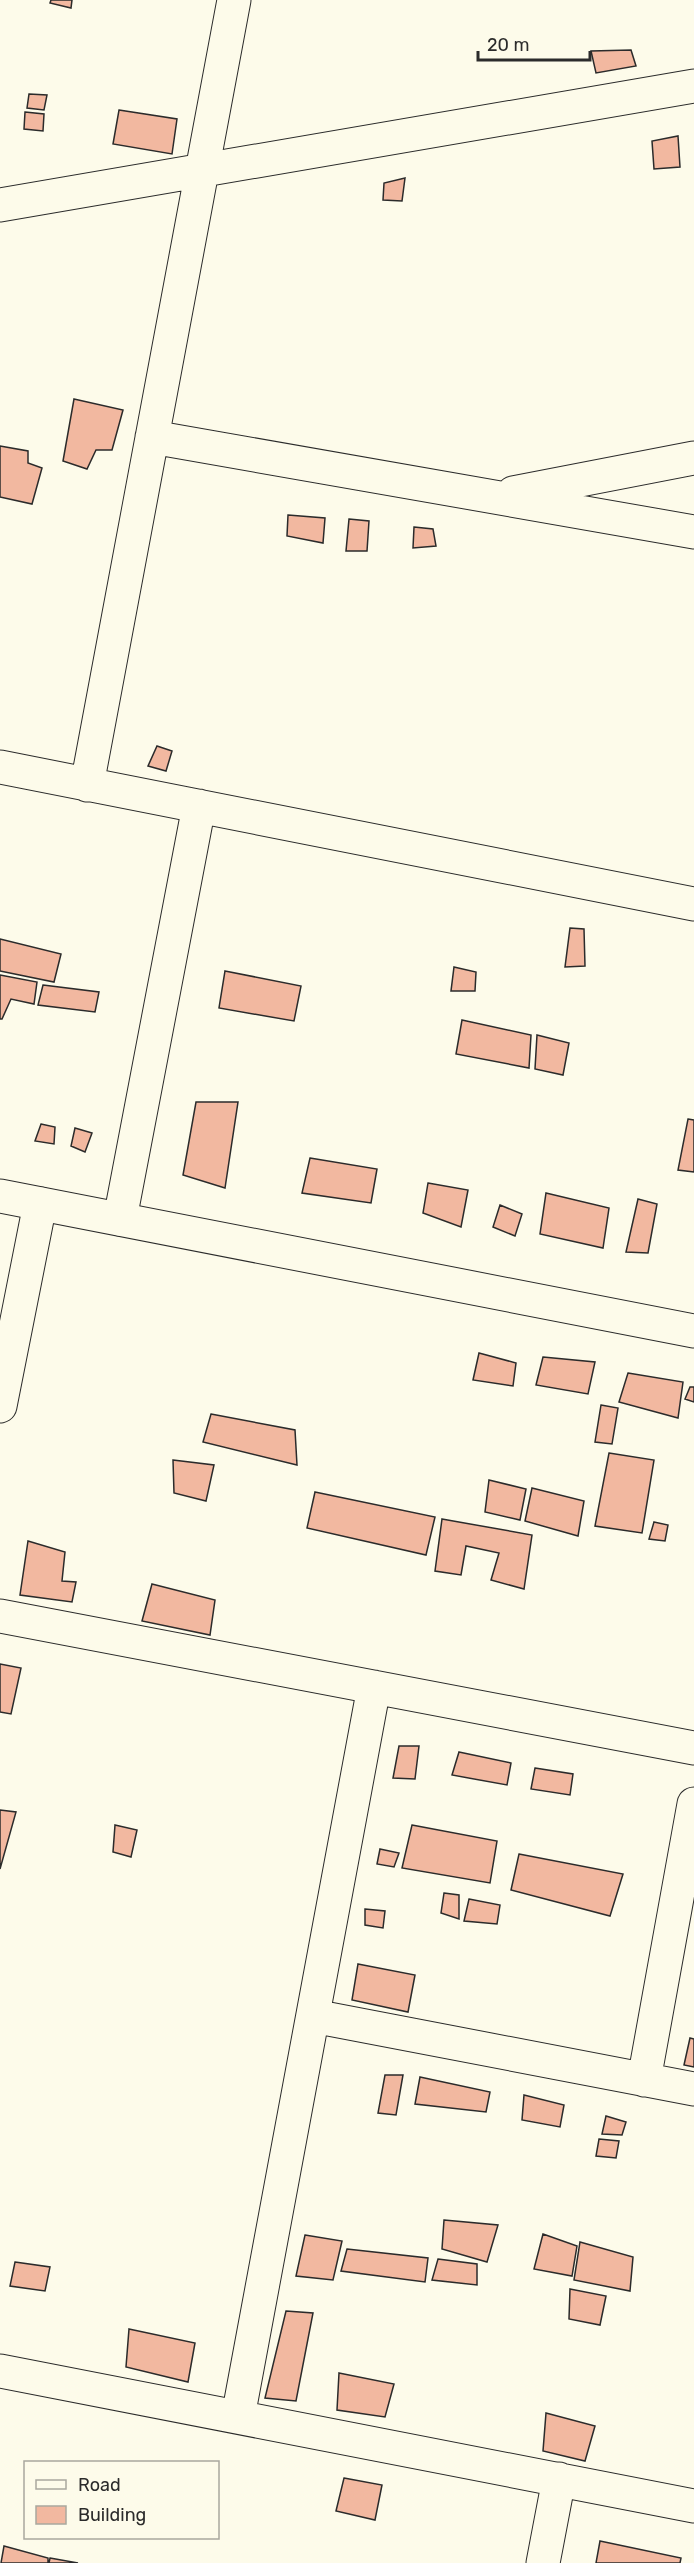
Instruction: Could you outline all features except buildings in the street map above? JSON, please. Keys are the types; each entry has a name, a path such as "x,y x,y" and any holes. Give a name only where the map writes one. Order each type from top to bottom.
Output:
{"street":[{"path":"87,785 234,0"},
{"path":"0,205 694,86"},
{"path":"152,437 694,532"},
{"path":"492,497 694,458"},
{"path":"0,767 694,904"},
{"path":"120,1219 199,806"},
{"path":"0,1196 694,1331"},
{"path":"0,1406 40,1204"},
{"path":"0,1616 694,1748"},
{"path":"238,2417 374,1687"},
{"path":"644,2080 694,1804"},
{"path":"313,2016 694,2089"},
{"path":"0,2371 694,2506"},
{"path":"543,2563 560,2480"}]}
